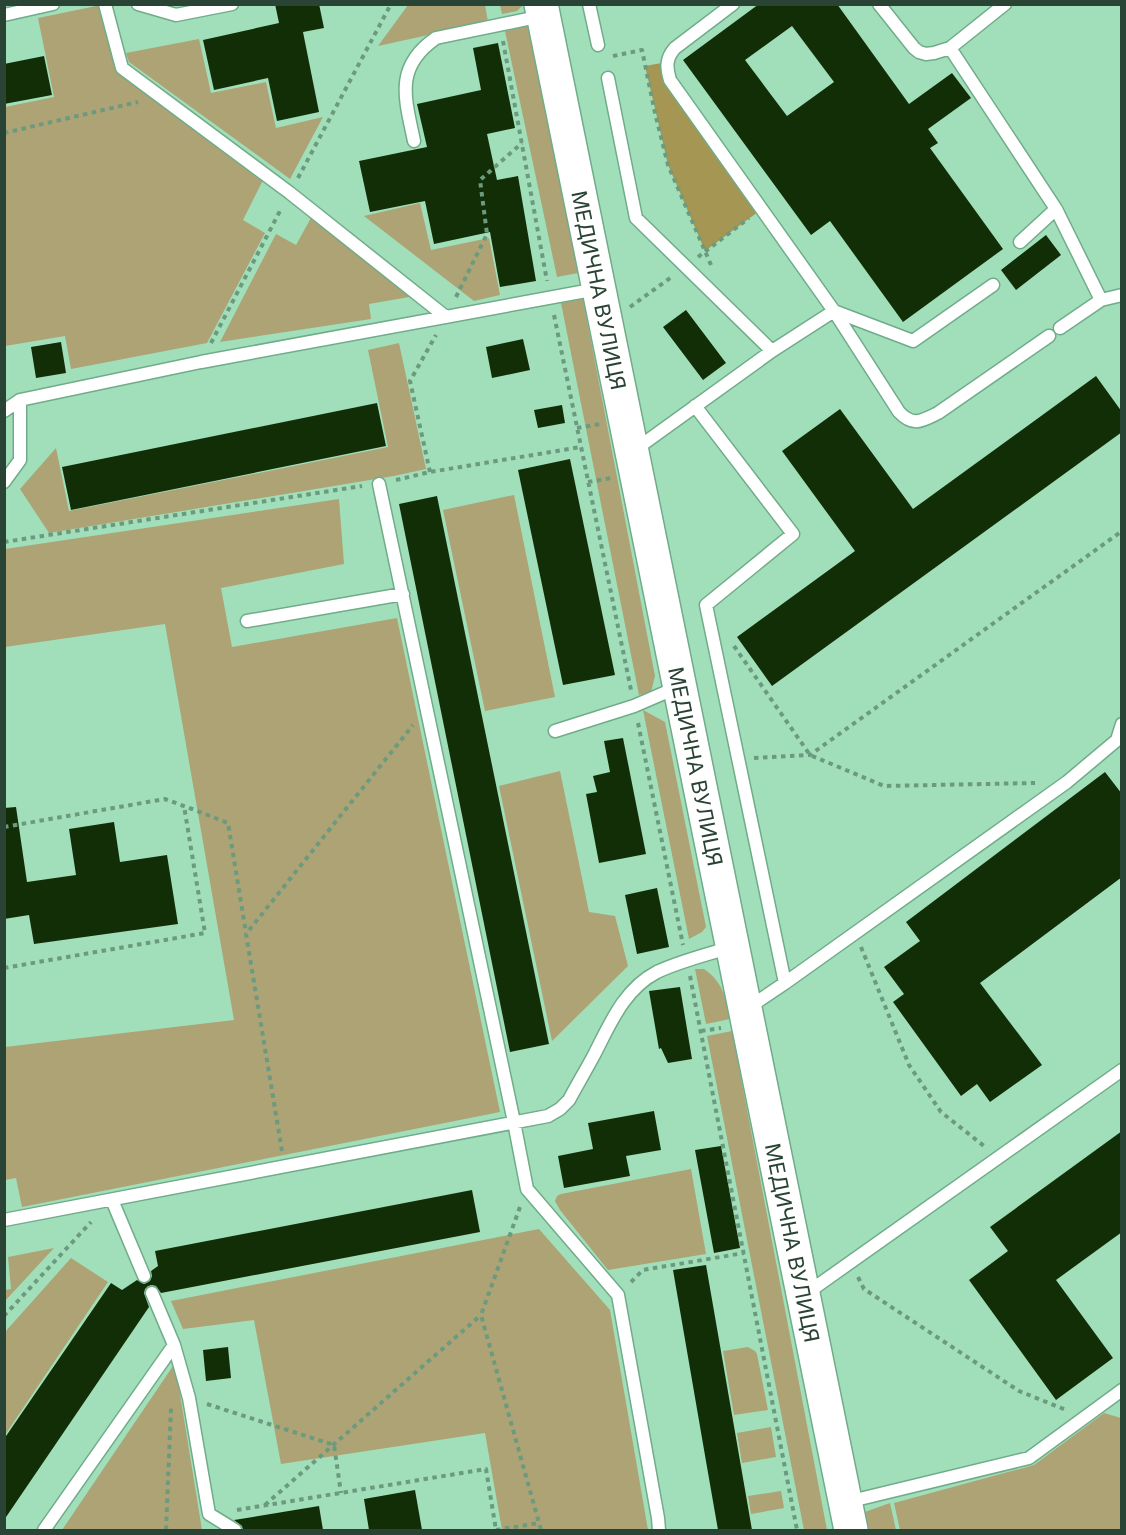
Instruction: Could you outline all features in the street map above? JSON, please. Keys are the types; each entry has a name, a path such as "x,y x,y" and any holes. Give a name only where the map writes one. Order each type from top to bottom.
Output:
{"street":[{"name":"МЕДИЧНА ВУЛИЦЯ","path":"542,10 598,289 625,464 679,686 848,1517"}],"lane":[{"path":"4,15 53,4"},
{"path":"105,4 122,68 290,193 446,316"},
{"path":"138,4 176,15 232,4"},
{"path":"589,4 598,45"},
{"path":"732,4 670,54 667,62 670,80 834,311 899,412 912,422 924,420 938,413 1049,336"},
{"path":"879,4 908,42 919,52 926,54 950,48 1005,4"},
{"path":"414,141 405,95 407,77 413,60 422,48 436,38 500,25 542,10"},
{"path":"950,48 1056,209 1101,300"},
{"path":"608,78 636,218 772,351"},
{"path":"1020,242 1056,209"},
{"path":"834,311 913,341 993,285"},
{"path":"4,411 20,400 201,362 598,289"},
{"path":"1060,328 1101,300 1122,295"},
{"path":"625,464 695,406 772,351 834,311"},
{"path":"4,482 20,460 20,400"},
{"path":"695,406 793,534 706,605 785,983"},
{"path":"379,483 514,1122 526,1189 618,1295 659,1530"},
{"path":"247,621 403,594"},
{"path":"555,731 634,706 679,686"},
{"path":"745,1010 1067,782 1120,741 1122,724"},
{"path":"4,1220 548,1116 569,1100 610,1022 626,998 641,983 657,972 732,947"},
{"path":"803,1296 1122,1070"},
{"path":"112,1200 144,1276"},
{"path":"152,1293 174,1345 189,1398 209,1514 235,1530"},
{"path":"45,1530 174,1345"},
{"path":"848,1517 1029,1458 1122,1390"}],"path":[{"path":"201,362 391,4"},
{"path":"500,25 550,297 687,961 797,1530"},
{"path":"609,57 642,50 668,165 713,270"},
{"path":"4,133 161,97"},
{"path":"430,472 410,381 487,234 480,180 522,143"},
{"path":"628,308 762,209"},
{"path":"577,428 606,422"},
{"path":"4,542 379,483 430,472 580,447"},
{"path":"588,482 625,464"},
{"path":"810,755 1122,531"},
{"path":"732,643 810,755"},
{"path":"246,934 426,708"},
{"path":"738,759 810,755 884,786 1067,782"},
{"path":"4,827 165,799 228,823 285,1166"},
{"path":"4,968 205,933 184,806"},
{"path":"856,933 909,1065 941,1112 998,1158"},
{"path":"265,1505 481,1315 526,1189"},
{"path":"4,1316 112,1200"},
{"path":"618,1295 643,1270 744,1253"},
{"path":"850,1262 864,1289 1019,1391 1065,1411 1103,1404"},
{"path":"481,1315 541,1530"},
{"path":"189,1398 334,1444"},
{"path":"166,1530 172,1403"},
{"path":"334,1444 341,1493"},
{"path":"209,1514 486,1469 496,1530 539,1523"}],"shaded area":[{"path":"500,4 523,5 517,11 502,14"},
{"path":"101,5 119,73 263,180 243,220 265,233 207,343 71,369 65,336 5,346 5,107 54,97 38,18"},
{"path":"408,5 485,5 488,22 378,46"},
{"path":"528,26 578,273 557,277 505,31"},
{"path":"199,39 211,93 266,82 276,128 323,117 290,179 129,62 126,53"},
{"path":"667,62 667,71 762,209 705,251 668,165 645,66"},
{"path":"420,203 431,250 489,238 500,295 474,301 364,216"},
{"path":"312,216 415,296 369,304 371,319 220,342 276,234 296,245"},
{"path":"583,299 655,676 651,692 639,695 561,303"},
{"path":"399,343 426,469 49,533 20,489 56,448 69,511 388,447 368,350"},
{"path":"514,495 555,697 485,711 443,510"},
{"path":"339,499 344,564 221,588 232,647 397,618 500,1112 22,1207 16,1178 5,1180 5,1047 234,1020 165,624 5,647 5,549"},
{"path":"643,710 665,722 706,927 689,939"},
{"path":"560,771 589,912 615,916 628,966 552,1041 499,786"},
{"path":"695,969 704,969 720,985 730,1019 706,1024"},
{"path":"732,1031 827,1530 804,1530 707,1036"},
{"path":"691,1169 706,1254 608,1270 555,1201 561,1194"},
{"path":"539,1229 610,1310 648,1530 502,1530 485,1433 281,1464 254,1320 183,1329 171,1301"},
{"path":"54,1248 5,1301 5,1290 11,1289 8,1257"},
{"path":"71,1258 108,1282 5,1435 5,1332"},
{"path":"748,1347 757,1354 768,1410 734,1415 723,1351"},
{"path":"175,1363 202,1530 62,1530"},
{"path":"1104,1413 1121,1418 1121,1530 900,1530 894,1503 1034,1465"},
{"path":"771,1427 776,1457 742,1463 737,1433"},
{"path":"781,1491 784,1508 751,1514 748,1496"},
{"path":"890,1503 896,1530 863,1530 862,1513"}],"building":[{"path":"275,4 319,4 324,28 303,32 319,112 277,121 268,78 214,90 203,40 279,23"},
{"path":"759,4 837,4 909,104 952,73 971,98 928,129 938,143 930,148 1003,249 903,322 830,221 811,235 683,60","holes":["792,26 834,82 787,116 745,60"]},
{"path":"498,43 515,128 487,134 497,180 518,176 536,281 500,287 490,232 434,244 425,201 370,212 359,161 427,147 417,104 481,90 473,48"},
{"path":"44,56 52,95 4,104 4,64"},
{"path":"1046,235 1061,255 1016,290 1001,270"},
{"path":"686,310 726,363 703,380 663,327"},
{"path":"523,339 530,370 492,378 486,347"},
{"path":"61,342 66,373 36,378 31,347"},
{"path":"1096,376 1122,412 1122,432 772,686 737,637 855,551 782,451 840,409 913,509"},
{"path":"377,403 386,446 71,510 62,467"},
{"path":"562,405 565,423 538,428 534,410"},
{"path":"570,459 615,675 563,685 518,470"},
{"path":"437,496 549,1044 510,1052 399,504"},
{"path":"623,738 646,854 599,863 586,794 597,792 593,776 610,772 604,741"},
{"path":"1105,772 1122,794 1122,877 980,983 1042,1065 990,1102 977,1084 961,1096 893,1002 904,994 884,967 920,941 906,922"},
{"path":"16,807 27,882 76,875 69,829 114,822 120,862 167,855 178,924 34,944 29,915 4,919 4,808"},
{"path":"657,888 669,947 637,954 625,895"},
{"path":"680,987 692,1059 668,1063 661,1048 659,1049 649,991"},
{"path":"654,1111 661,1150 626,1156 630,1176 564,1188 558,1156 593,1149 588,1123"},
{"path":"1122,1131 1122,1232 1056,1280 1113,1358 1056,1400 969,1280 1008,1251 990,1227"},
{"path":"721,1146 740,1248 714,1253 695,1150"},
{"path":"472,1190 480,1232 161,1293 156,1286 148,1286 144,1293 149,1307 4,1520 4,1439 111,1283 122,1290 137,1280 144,1284 150,1281 151,1271 158,1266 155,1251"},
{"path":"706,1265 752,1530 718,1530 707,1467 673,1270"},
{"path":"228,1347 231,1378 206,1381 203,1350"},
{"path":"415,1490 422,1530 369,1530 364,1499"},
{"path":"319,1506 323,1530 243,1530 242,1526 234,1520"}]}
